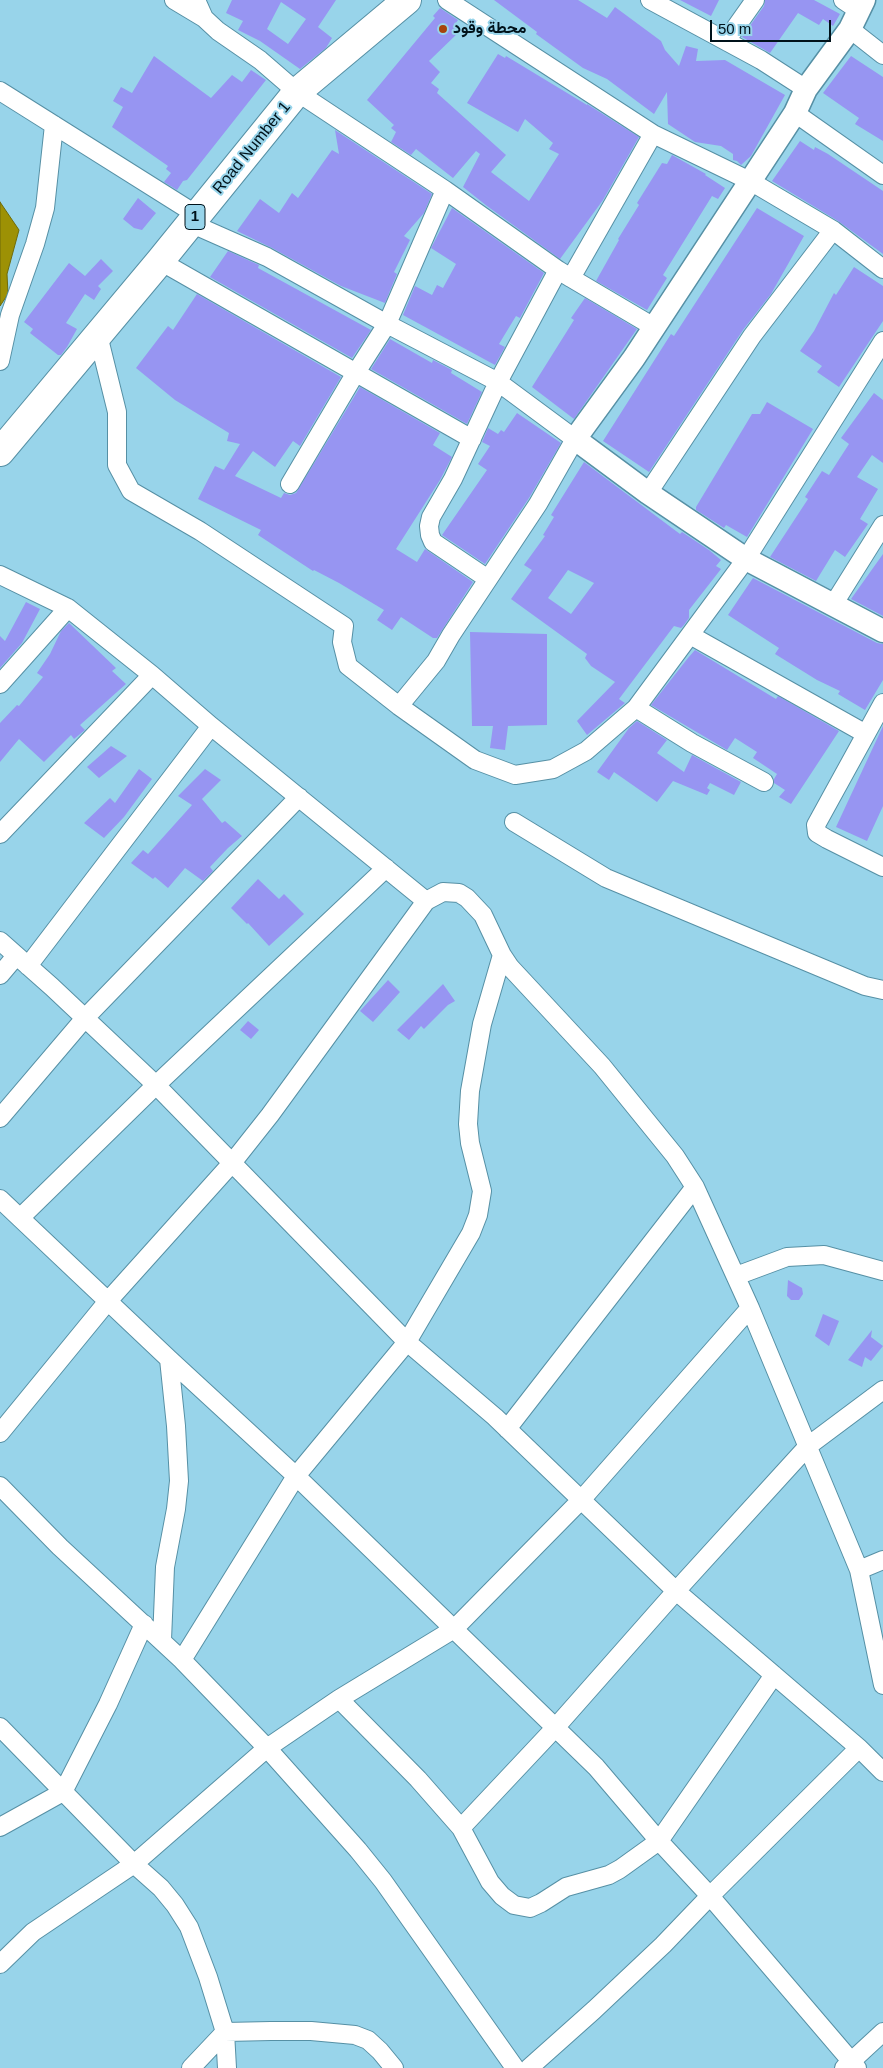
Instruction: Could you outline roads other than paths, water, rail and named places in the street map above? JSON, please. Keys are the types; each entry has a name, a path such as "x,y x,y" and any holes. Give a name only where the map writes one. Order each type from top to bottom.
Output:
{"highway":[{"name":"Road Number 1","path":"0,452 160,261 297,92 407,0"}],"street":[{"path":"174,0 204,18 218,31 260,60 297,92 445,190 564,274 654,327"},
{"path":"196,0 204,18"},
{"path":"447,0 653,134 750,181 833,230 883,269"},
{"path":"650,0 762,60 806,88"},
{"path":"726,41 755,0"},
{"path":"399,706 436,661 451,635 538,504 575,439 611,392 795,113 806,88 854,10 883,55"},
{"path":"0,90 193,219 498,382 648,493 746,559 883,631"},
{"path":"795,113 883,175"},
{"path":"0,360 10,315 35,244 45,208 54,126"},
{"path":"488,580 433,542 429,526 434,508 453,479 498,382 653,134"},
{"path":"290,484 387,324 445,190"},
{"path":"648,493 752,336 833,230"},
{"path":"160,261 355,374 472,439"},
{"path":"98,336 117,412 117,465 131,491 200,531 344,626 342,642 348,666 399,706 475,760 514,775 553,769 586,751 636,708 746,559 883,341"},
{"path":"834,605 883,525"},
{"path":"0,575 68,608 426,901"},
{"path":"0,684 68,608"},
{"path":"690,635 866,734"},
{"path":"0,834 152,675"},
{"path":"883,703 816,825 817,833 883,867"},
{"path":"636,708 692,743 764,782"},
{"path":"0,975 22,961 211,726"},
{"path":"0,1118 85,1018 299,797"},
{"path":"514,822 606,878 865,986 883,990"},
{"path":"386,868 156,1085 8,1212 108,1301 296,1476 596,1767 659,1841 710,1896 850,2066 883,2032"},
{"path":"0,1433 108,1301 232,1163 426,901 436,895 450,892 459,893 467,898 483,915 502,955 525,984 602,1066 675,1156 695,1187 750,1308 859,1570 883,1685"},
{"path":"0,941 156,1085 407,1342 507,1429 676,1591 859,1748 883,1772"},
{"path":"182,1660 296,1476 407,1342 471,1233 480,1209 482,1191 474,1163 468,1124 470,1091 482,1024 502,955"},
{"path":"507,1429 695,1187"},
{"path":"736,1276 787,1256 824,1255 883,1271"},
{"path":"0,1964 33,1932 134,1864 266,1748 339,1699 454,1629 582,1499 750,1308"},
{"path":"162,1640 165,1567 179,1482 177,1435 169,1359"},
{"path":"461,1828 556,1728 676,1591 808,1446 883,1390"},
{"path":"0,1486 60,1546 182,1660 266,1748 358,1850 383,1881 515,2068"},
{"path":"859,1570 883,1560"},
{"path":"0,1827 63,1792 108,1704 144,1624"},
{"path":"339,1699 418,1779 461,1828 496,1890 507,1901 522,1907 535,1906 570,1886 594,1881 609,1875 659,1841 774,1675"},
{"path":"0,1727 134,1864 161,1888 175,1905 189,1927 205,1969 225,2032 226,2068"},
{"path":"529,2068 663,1945 859,1748"},
{"path":"191,2068 225,2032 311,2031 355,2034 368,2040 394,2068"}],"place":[{"name":"محطة وقود","path":"443,29"}]}
